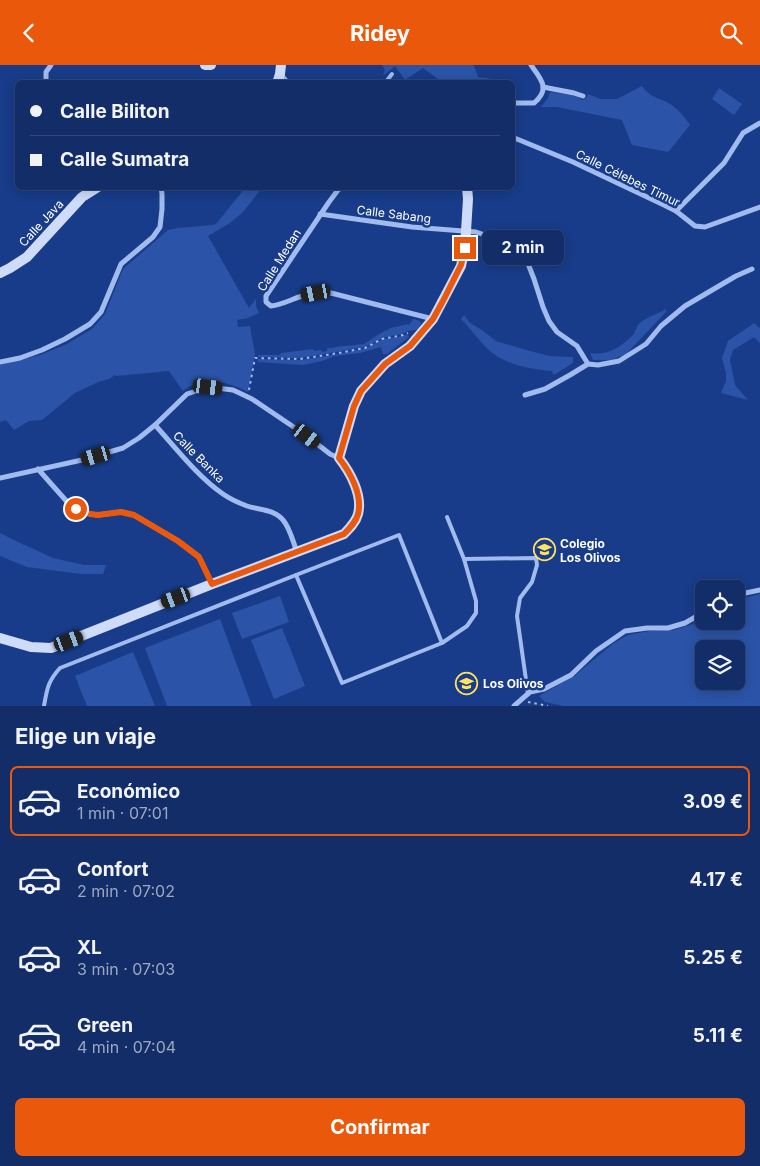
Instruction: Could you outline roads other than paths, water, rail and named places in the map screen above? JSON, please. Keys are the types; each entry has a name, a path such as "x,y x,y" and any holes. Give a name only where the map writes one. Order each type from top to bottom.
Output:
{"street":[{"path":"46,80 46,72 51,65"},
{"path":"205,65 211,65"},
{"path":"515,103 534,103 540,97 543,87 540,78 531,65"},
{"path":"543,87 583,96"},
{"path":"676,211 724,163 743,133 760,123"},
{"name":"Calle Célebes Timur","path":"515,138 573,162 676,211 695,226 705,227 760,207"},
{"name":"Calle Java","path":"0,273 10,269 27,257 82,197 93,190"},
{"path":"0,361 20,358 42,350 65,339 90,324 96,318 101,312 121,264 153,237 160,227 161,190"},
{"name":"Calle Medan","path":"338,190 266,296 266,302 271,306 316,293 330,293 433,319"},
{"path":"339,458 354,406 361,391 385,364 410,346 433,319 461,265 465,248 467,190"},
{"name":"Calle Sabang","path":"320,214 412,227 466,231 502,241 527,261 543,307 550,321 557,332 577,347 588,364"},
{"path":"525,395 545,389 588,364 598,365 619,361 646,344 661,326 685,306 736,276 752,269"},
{"path":"0,478 82,460 123,448 155,425 187,394 208,387 233,390 248,398 307,436 330,454 339,458 356,486 358,500 358,514 353,525 344,534 51,648 31,647 0,639"},
{"name":"Calle Banka","path":"155,425 188,461 223,494 240,503 274,513 283,521 297,551"},
{"path":"38,469 69,504 76,509 98,515 121,512 134,515 178,541 199,557 212,584"},
{"path":"745,593 760,590"},
{"path":"514,706 530,692 544,689 571,675 596,651 624,631 648,627 668,627 685,623 695,617"}],"lane":[{"path":"387,80 392,74"},
{"path":"296,575 342,683 442,643 467,627 476,613 476,601 464,559 447,517"},
{"path":"44,706 47,688 53,676 60,668 400,535 442,643"},
{"path":"464,559 536,558 537,565 532,582 520,598 516,616 528,694"}],"place":[{"name":"Colegio Los Olivos","path":"544,550"},
{"name":"Los Olivos","path":"467,683"}]}
